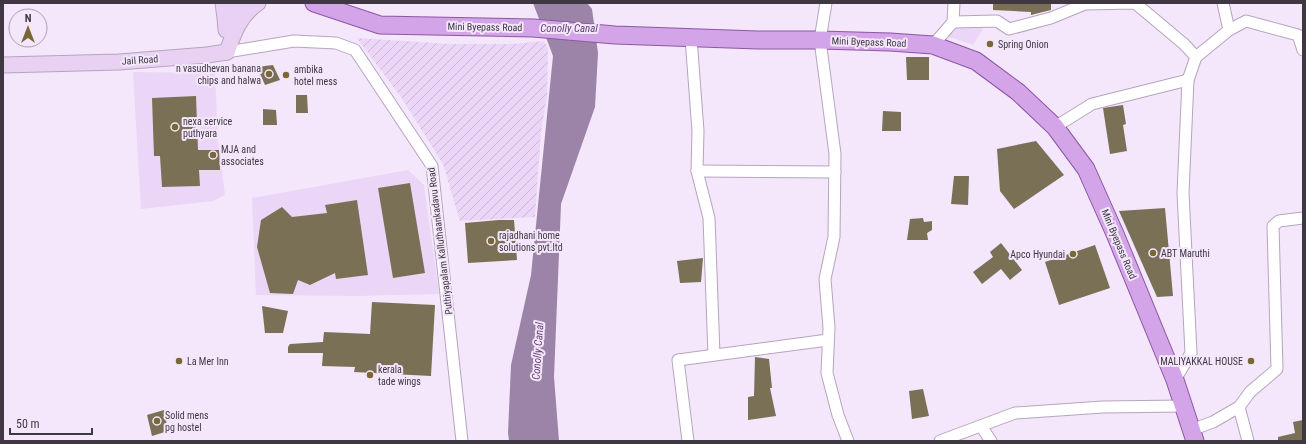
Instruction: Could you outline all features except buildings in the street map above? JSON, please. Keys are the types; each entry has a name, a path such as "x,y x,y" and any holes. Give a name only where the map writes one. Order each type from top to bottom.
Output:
{"main road":[{"name":"Mini Byepass Road","path":"314,3 380,25 533,28 615,35 691,38 890,42 933,45 976,61 1018,92 1056,127 1086,169 1118,241 1175,380 1193,435"}],"street":[{"path":"222,3 225,18 227,52"},
{"path":"227,52 231,21 236,3"},
{"path":"227,52 235,29 241,19 258,3"},
{"path":"826,3 820,40 835,154 834,237 825,279 829,328 828,373 838,415 848,441"},
{"path":"933,45 952,22 954,3"},
{"path":"1223,3 1229,30"},
{"path":"952,22 997,21 1010,29 1051,18 1085,4 1135,4 1184,44 1196,57"},
{"path":"1175,380 1191,353 1183,193 1188,80 1196,57 1229,30 1246,21 1298,35 1303,50"},
{"path":"691,38 698,131 697,172 709,218 714,355"},
{"name":"Puthiyapalam Kalluthaankadavu Road","path":"227,52 294,41 336,43 355,50 432,166 462,441"},
{"name":"Jail Road","path":"3,65 120,62 227,52"},
{"path":"1056,127 1092,104 1188,80"},
{"path":"697,172 835,172"},
{"path":"1193,435 1239,407 1250,392 1277,369 1273,226 1280,221 1303,218"},
{"path":"688,441 678,360 828,340"},
{"path":"940,441 1015,413 1103,407 1184,406"},
{"path":"1239,407 1248,441"},
{"path":"980,426 991,441"}],"shaded area":[{"path":"986,24 973,45 947,36 953,28 962,25"},
{"path":"357,38 450,44 513,44 544,41 548,48 547,96 541,132 535,217 460,221 443,164 403,100"},
{"path":"133,72 215,73 218,141 225,195 213,201 141,209"},
{"path":"408,170 424,185 439,294 358,296 256,295 252,198"}],"water":[{"name":"Conolly Canal","path":"533,3 587,3 592,9 598,53 595,107 561,204 554,377 559,441 509,441 508,433 511,365 531,275 553,56"}],"place":[{"name":"Spring Onion","path":"990,44"},
{"name":"n vasudhevan banana chips and halwa","path":"269,74"},
{"name":"ambika hotel mess","path":"286,75"},
{"name":"nexa service puthyara","path":"175,127"},
{"name":"MJA and associates","path":"213,155"},
{"name":"rajadhani home solutions pvt.ltd","path":"491,241"},
{"name":"ABT Maruthi","path":"1153,253"},
{"name":"Apco Hyundai","path":"1073,254"},
{"name":"La Mer Inn","path":"179,361"},
{"name":"MALIYAKKAL HOUSE","path":"1251,361"},
{"name":"kerala tade wings","path":"370,375"},
{"name":"Solid mens pg hostel","path":"157,421"}]}
